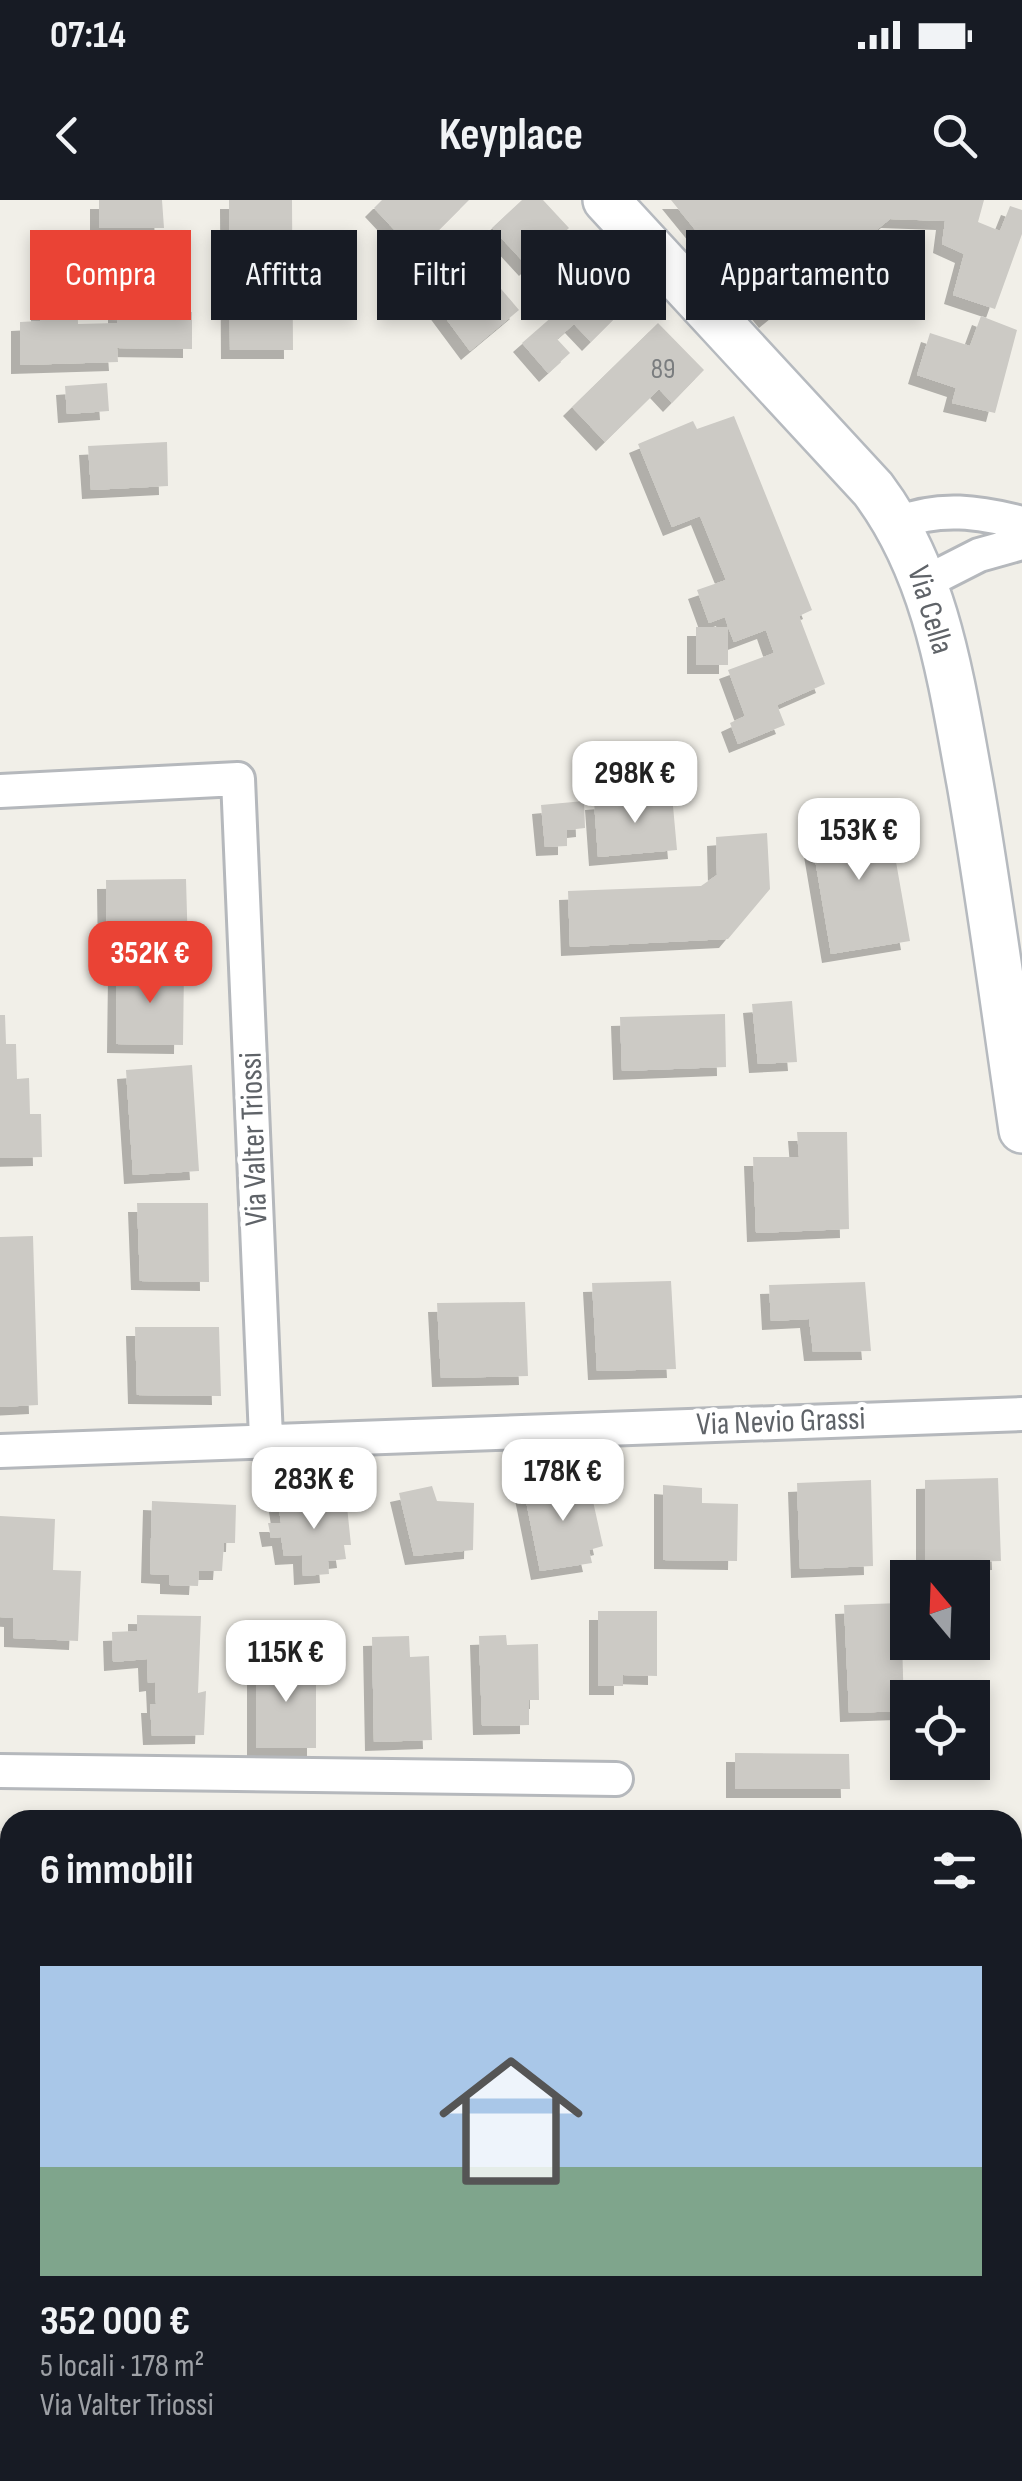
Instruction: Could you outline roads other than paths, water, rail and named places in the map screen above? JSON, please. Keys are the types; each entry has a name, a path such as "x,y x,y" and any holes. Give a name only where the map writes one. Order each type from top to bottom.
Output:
{"street":[{"name":"Via Cella","path":"606,200 873,489 898,523 926,582 955,699 979,834 1022,1130"},
{"path":"898,523 927,512 957,511 1022,523"},
{"path":"926,582 980,554 1022,543"},
{"name":"Via Valter Triossi","path":"0,790 238,779 266,1438"},
{"name":"Via Nevio Grassi","path":"0,1451 266,1438 1022,1414"},
{"path":"0,1771 616,1779"}]}
